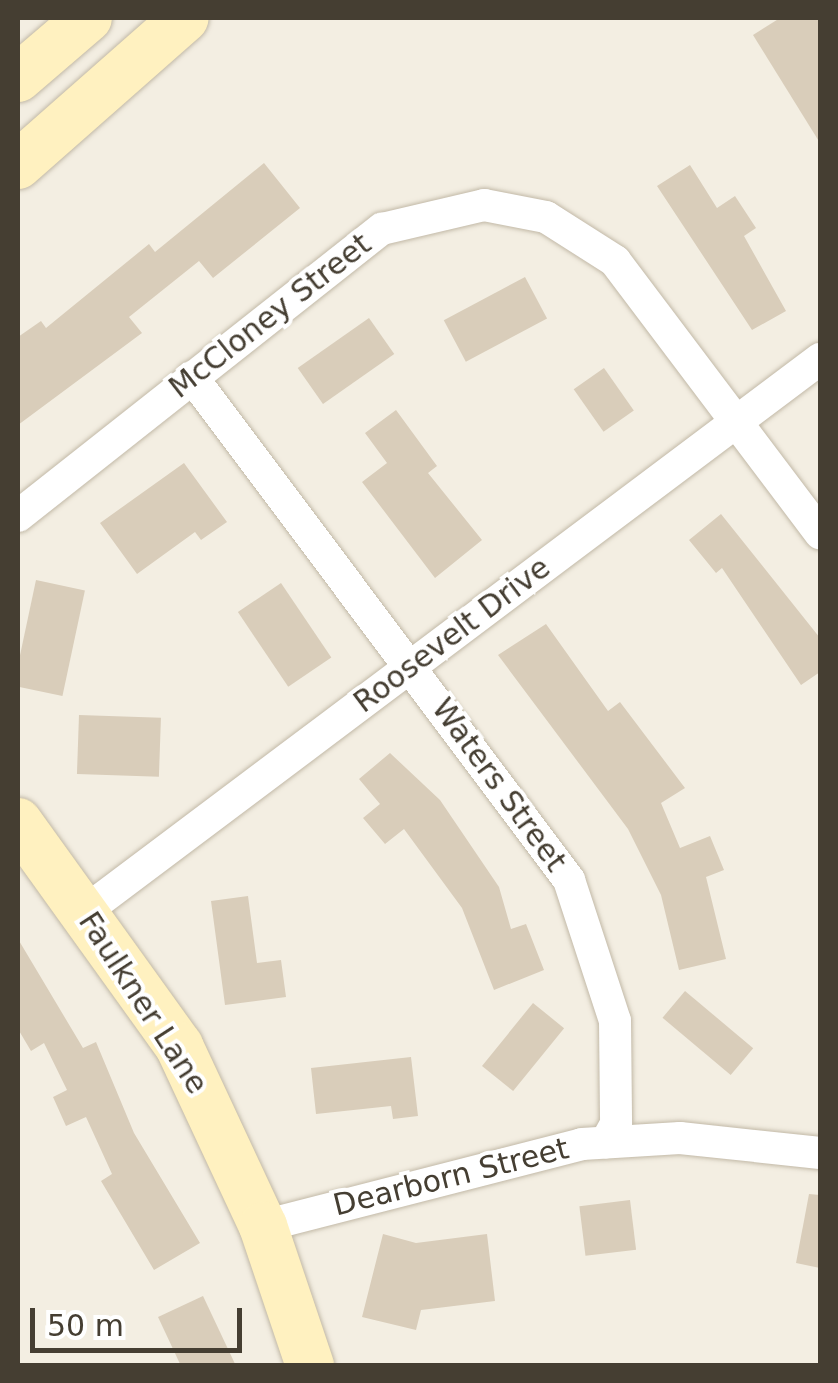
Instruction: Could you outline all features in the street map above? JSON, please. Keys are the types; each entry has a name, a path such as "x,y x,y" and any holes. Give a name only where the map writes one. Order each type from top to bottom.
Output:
{"street":[{"path":"18,78 88,18"},
{"path":"18,165 186,18"},
{"name":"McCloney Street","path":"18,516 368,238 447,207 515,209 583,236 615,261 820,533"},
{"name":"Roosevelt Drive","path":"84,912 820,359"},
{"name":"Waters Street","path":"192,377 538,830 594,934 618,1058 616,1124 606,1142"},
{"name":"Faulkner Lane","path":"18,822 178,1046 263,1226 310,1366"},
{"name":"Dearborn Street","path":"263,1226 522,1155 606,1142 680,1138 820,1154"}],"building":[{"path":"780,18 820,18 820,143 753,35"},
{"path":"264,163 300,208 213,278 199,261 129,317 142,333 18,425 18,337 41,321 46,328 149,244 155,252"},
{"path":"690,165 717,208 735,196 756,228 744,236 786,311 752,330 657,186"},
{"path":"525,277 547,318 466,362 444,320"},
{"path":"369,318 394,354 323,404 298,368"},
{"path":"604,368 634,411 604,432 574,389"},
{"path":"396,410 437,466 428,473 482,540 435,578 362,482 387,463 365,433"},
{"path":"184,463 227,522 201,540 195,532 137,574 100,523"},
{"path":"721,514 820,638 820,672 801,685 722,568 716,573 689,540"},
{"path":"36,580 85,590 62,696 18,687 18,665"},
{"path":"281,583 331,658 288,687 238,612"},
{"path":"546,624 608,711 620,702 685,788 661,803 680,848 710,836 724,870 706,877 726,959 679,970 661,895 628,829 498,655"},
{"path":"79,715 161,718 159,777 77,774"},
{"path":"390,753 440,800 499,887 511,929 526,924 544,970 494,990 462,908 404,829 385,844 363,818 380,804 359,779"},
{"path":"248,896 257,963 281,960 286,997 225,1005 211,901"},
{"path":"18,939 83,1048 96,1042 134,1133 200,1243 154,1270 101,1181 112,1174 86,1117 66,1126 53,1097 67,1090 44,1043 31,1051 18,1029"},
{"path":"685,991 753,1048 731,1075 663,1018"},
{"path":"533,1003 564,1028 513,1091 482,1066"},
{"path":"411,1057 418,1116 393,1119 391,1106 316,1114 311,1068"},
{"path":"809,1194 820,1195 820,1268 796,1263"},
{"path":"630,1200 636,1250 585,1256 579,1206"},
{"path":"383,1234 416,1243 487,1234 495,1301 421,1310 416,1330 362,1317"},
{"path":"203,1296 236,1366 181,1366 158,1317"}]}
